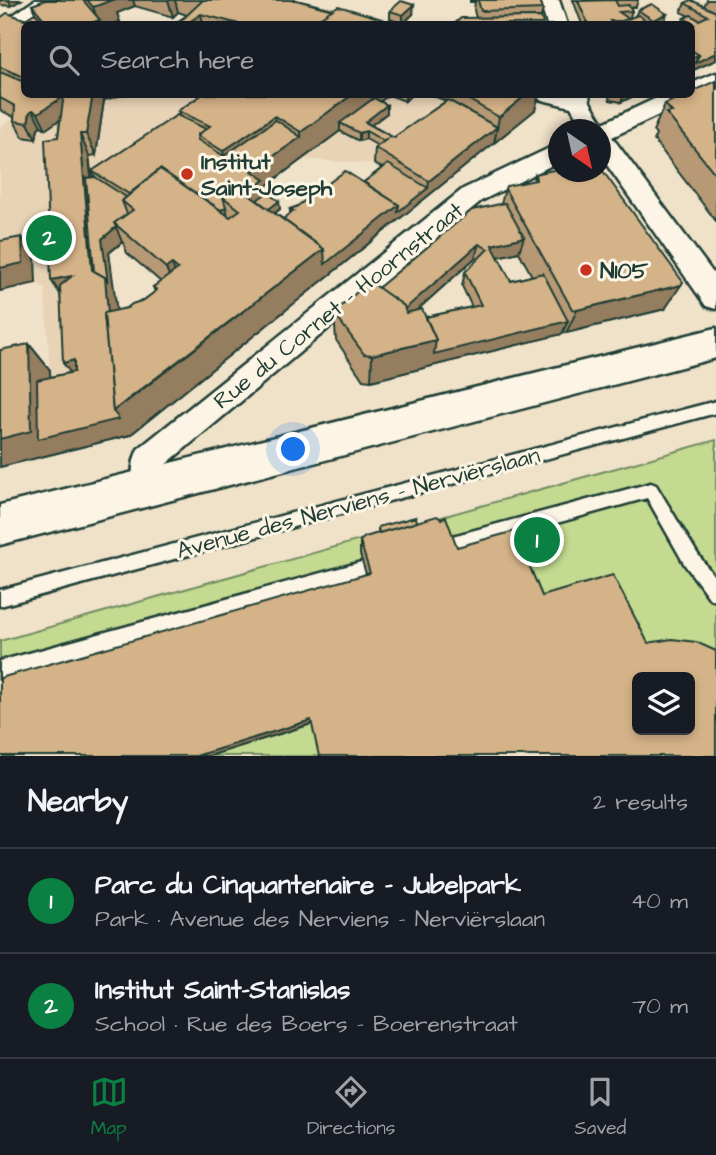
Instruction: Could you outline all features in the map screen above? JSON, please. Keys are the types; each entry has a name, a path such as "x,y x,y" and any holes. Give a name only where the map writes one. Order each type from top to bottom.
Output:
{"street":[{"path":"4,27 48,0"},
{"path":"549,0 556,21"},
{"path":"695,89 716,80"},
{"path":"578,98 590,119"},
{"path":"611,130 676,98"},
{"path":"611,150 716,298"},
{"name":"Rue du Cornet - Hoornstraat","path":"149,485 149,459 472,195 548,157"},
{"path":"0,525 716,343"}],"lane":[{"name":"Avenue des Nerviens - Nerviërslaan","path":"0,598 716,407"},
{"path":"446,546 651,490 691,559 716,593"},
{"path":"0,670 365,569"}],"shaded area":[{"path":"512,98 535,110 442,185 389,153 374,164 303,159 257,192 102,192 102,289 115,296 130,435 51,397 45,288 36,283 0,291 0,127 15,117 36,139 38,128 41,126 46,129 75,109 102,121 104,100"}],"green space":[{"path":"716,440 716,756 0,756 0,641"}],"building":[{"path":"46,0 83,0 100,20 45,21 32,5"},
{"path":"87,0 113,0 93,7"},
{"path":"203,0 296,0 333,10 315,21 228,21 201,14 190,21 179,21"},
{"path":"478,0 540,0 543,9 481,11"},
{"path":"615,0 618,6 629,5 632,11 619,12 629,19 624,21 587,21 578,1"},
{"path":"691,0 716,12 716,53 695,63 699,55 695,52 695,21 684,18 691,15 699,20 708,16 685,3"},
{"path":"401,1 414,5 403,15 390,11"},
{"path":"652,4 667,14 653,20 638,10"},
{"path":"338,6 388,21 315,21"},
{"path":"7,13 30,21 21,21 21,76 0,67 0,18"},
{"path":"35,13 42,21 28,21 24,20"},
{"path":"638,15 647,21 622,21"},
{"path":"541,17 542,21 458,21 461,18"},
{"path":"0,72 21,81 21,98 61,98 38,113 33,110 30,112 28,123 14,121 15,106 0,98"},
{"path":"716,81 716,175 666,113 672,112 665,104 678,98 695,98 695,90"},
{"path":"63,98 92,98 86,134 80,134 92,270 105,277 108,313 104,313 113,411 119,419 38,439 37,380 74,372 74,360 63,363 60,286 72,276 51,280 45,139 58,137"},
{"path":"197,98 348,98 301,132 275,116 223,151 197,135 210,126 178,111"},
{"path":"374,98 387,105 365,122 394,138 390,137 384,141 366,131 359,133 340,123"},
{"path":"466,98 522,98 499,117"},
{"path":"448,100 497,127 429,181 375,148 390,137 396,138 394,137"},
{"path":"177,115 206,129 197,135 198,140 224,156 276,120 301,137 252,171 265,180 246,192 238,187 223,197 226,207 221,210 160,169 129,194 92,171"},
{"path":"388,164 428,188 398,212 399,205 364,182"},
{"path":"160,169 230,217 240,210 223,197 238,187 324,249 113,411 104,313 127,308 144,300 157,290 153,287 178,269 172,264 166,268 114,223 133,210 122,201"},
{"path":"345,171 399,205 325,264 324,249 283,219 294,211 290,209"},
{"name":"N105","path":"548,171 548,182 611,182 683,282 681,285 572,309 505,189 506,186 536,180 535,174"},
{"path":"95,177 126,197 122,201 127,214 114,223 116,227 102,239 108,282 94,271 86,178"},
{"path":"267,193 279,201 269,209 257,200"},
{"path":"505,203 524,237 492,245 511,281 543,273 568,321 434,354 436,340 426,317 481,305 465,272 488,249 479,244 405,309 378,288 472,210"},
{"path":"22,237 23,263 0,268 0,241"},
{"path":"369,281 404,306 406,313 422,309 436,340 372,355 364,354 334,313"},
{"path":"29,344 31,431 0,439 0,350"},
{"path":"437,516 441,519 446,517 457,547 515,531 542,596 613,575 648,643 672,639 696,642 716,651 716,756 319,756 311,720 196,756 0,756 0,678 370,573 360,541 365,537"},
{"path":"416,517 417,522 379,533 378,527"}],"place":[{"name":"Institut Saint-Joseph","path":"187,174"},
{"name":"Institut Saint-Stanislas","path":"49,238"},
{"name":"N105","path":"586,270"},
{"name":"Parc du Cinquantenaire - Jubelpark","path":"537,540"}]}
